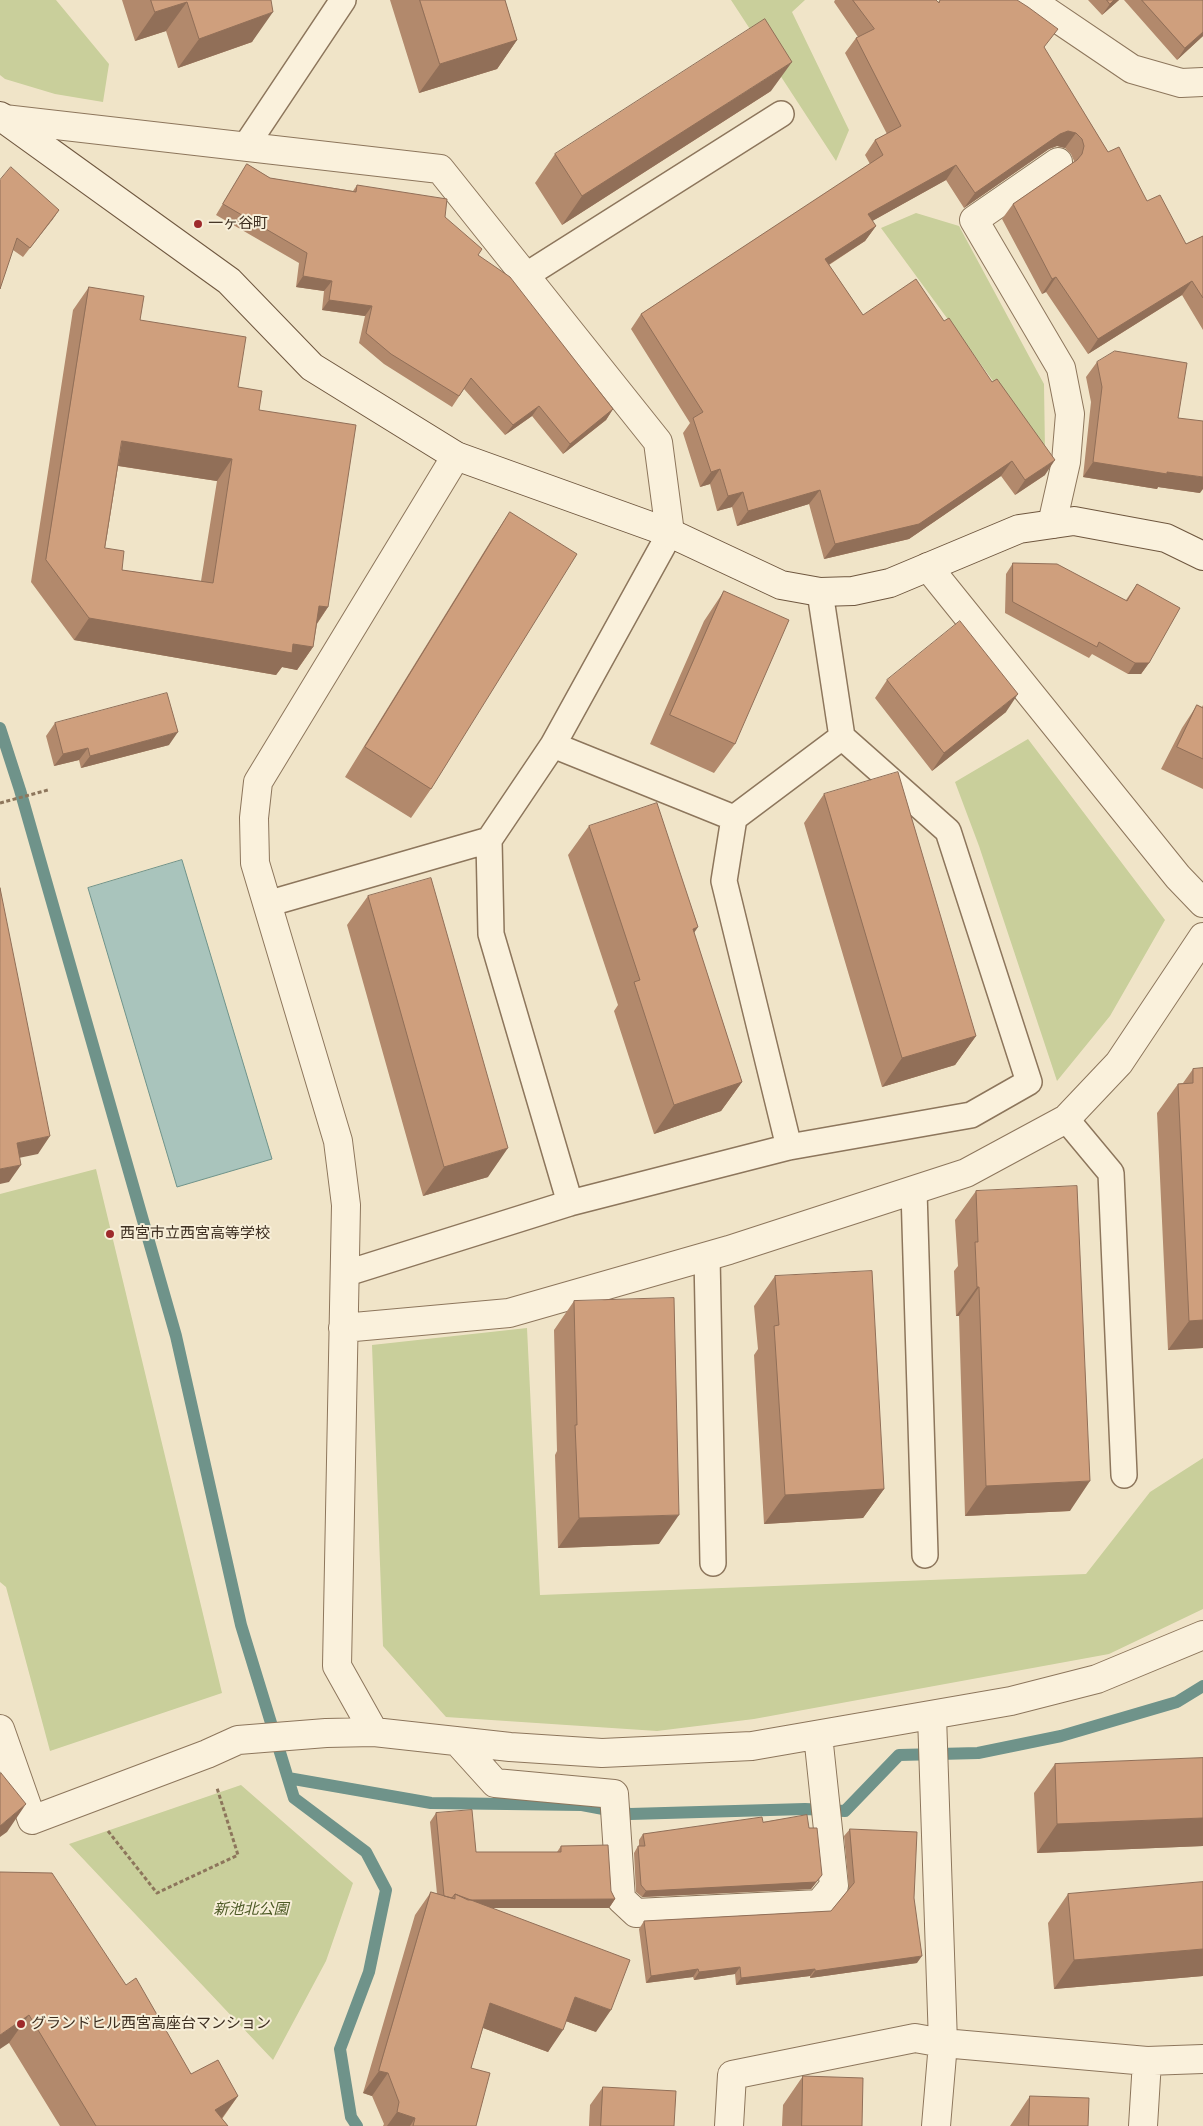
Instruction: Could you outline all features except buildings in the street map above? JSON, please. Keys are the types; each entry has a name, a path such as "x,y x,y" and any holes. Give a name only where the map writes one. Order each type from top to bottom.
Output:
{"street":[{"path":"1030,0 1132,69 1181,84 1203,82"},
{"path":"2,118 440,169 658,442 670,533"},
{"path":"2,118 229,281 312,367 456,456 670,533 781,585 820,592 853,591 890,583 1019,529 1074,521 1166,538 1203,556"},
{"path":"1052,524 1066,462 1070,414 1061,368 974,220 1058,162"},
{"path":"374,1732 337,1666 346,1205 338,1141 255,862 254,818 258,782 456,456"},
{"path":"928,567 1178,877 1203,903"},
{"path":"343,1328 509,1313 707,1256 966,1173 1066,1119 1119,1063 1203,937"},
{"path":"0,1729 32,1820 207,1754 238,1740 326,1733 374,1732 602,1753 752,1746 1011,1701 1097,1679 1203,1635"},
{"path":"932,1716 943,2043 936,2126"},
{"path":"457,1741 495,1783 614,1794 621,1899 636,1912 819,1904 834,1886 818,1735"},
{"path":"729,2126 732,2075 916,2038 943,2043 1147,2061 1203,2058"},
{"path":"1142,2126 1147,2061"}],"lane":[{"path":"245,147 343,0"},
{"path":"525,276 781,114"},
{"path":"570,1203 491,934 490,840 553,745 670,533"},
{"path":"344,1274 570,1203 789,1147 971,1115 1029,1082 948,831 842,738 820,592"},
{"path":"789,1147 724,881 734,818 842,738"},
{"path":"553,745 734,818"},
{"path":"267,904 490,840"},
{"path":"1066,1119 1111,1173 1124,1475"},
{"path":"914,1190 925,1555"},
{"path":"707,1256 713,1563"}],"path":[{"path":"0,803 48,790"},
{"path":"84,1800 157,1893 238,1855 207,1754"}],"green space":[{"path":"0,0 56,0 109,64 103,102 55,94 5,79 0,75"},
{"path":"731,0 805,0 792,12 849,130 836,161"},
{"path":"916,213 959,226 1044,384 1045,452 881,228"},
{"path":"1028,739 1165,920 1110,1016 1057,1081 979,846 955,782"},
{"path":"96,1169 222,1693 50,1751 6,1587 0,1582 0,1194"},
{"path":"527,1328 540,1595 1086,1574 1150,1492 1203,1458 1203,1609 1109,1654 754,1719 657,1731 446,1717 383,1646 372,1345"},
{"name":"新池北公園","path":"241,1785 353,1883 326,1961 273,2060 69,1844"}],"water":[{"path":"182,860 272,1159 177,1187 88,888"}],"waterway":[{"path":"0,728 20,790 176,1336 241,1625 294,1798 366,1852 386,1890 369,1972 340,2049 351,2117 357,2126"},
{"path":"288,1778 431,1803 582,1805 630,1814 805,1809 845,1811 899,1755 978,1753 1061,1736 1177,1702 1203,1686"}],"place":[{"name":"一ヶ谷町","path":"198,224"},
{"name":"西宮市立西宮高等学校","path":"110,1234"},
{"name":"グランドヒル西宮高座台マンション","path":"21,2024"}]}
